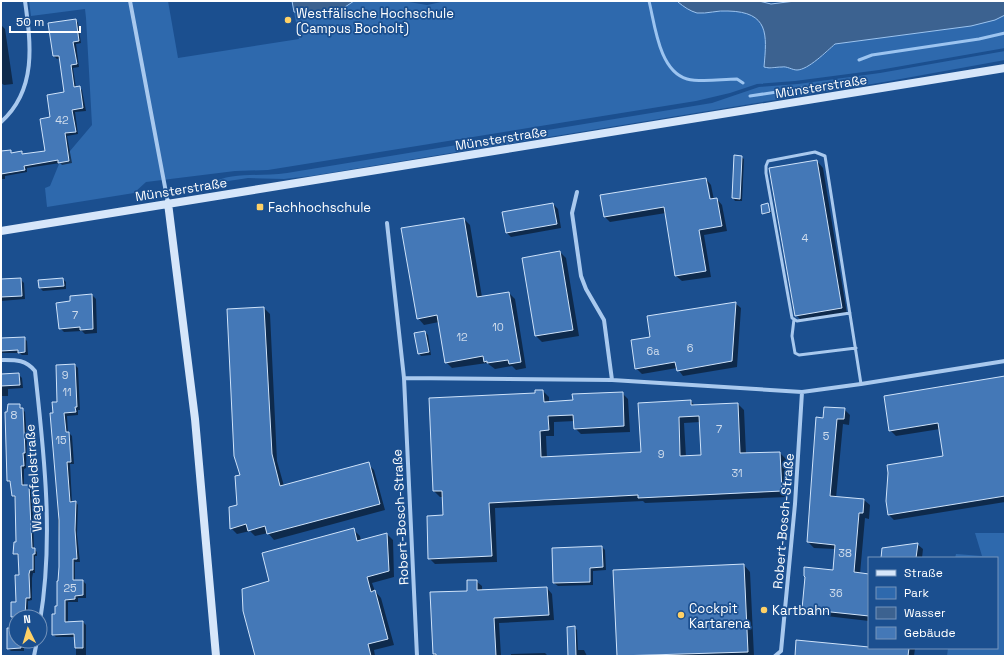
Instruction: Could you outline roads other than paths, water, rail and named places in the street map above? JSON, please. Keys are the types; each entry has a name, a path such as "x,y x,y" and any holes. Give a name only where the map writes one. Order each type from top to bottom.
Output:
{"main road":[{"name":"Münsterstraße","path":"1,231 1005,68"},
{"path":"168,203 195,419 216,656"}],"street":[{"path":"1,122 13,109 21,94 31,60 25,1"},
{"path":"130,1 168,203"},
{"path":"577,192 572,213 581,276 586,289 604,320 612,380"},
{"name":"Robert-Bosch-Straße","path":"387,223 404,378 417,656"},
{"name":"Wagenfeldstraße","path":"1,360 21,360 29,364 35,371 47,500 45,575 41,609"},
{"path":"404,378 612,380 802,392 1005,361"},
{"name":"Robert-Bosch-Straße","path":"781,656 795,504 802,392"},
{"path":"775,656 781,651"}],"lane":[{"path":"856,348 799,355 795,353 792,346 794,320 790,314 788,306 766,166 768,161 815,152 824,156 826,160 856,348 861,384"},
{"path":"794,320 850,313"}],"water":[{"path":"292,1 354,1 336,13 319,14 294,12"},
{"path":"759,1 771,4 795,1 1005,1 1005,15 995,20 971,26 835,44 812,64 797,70 784,67 764,67 765,35 758,20 741,12 720,11 697,13 685,7 678,2"}],"waterway":[{"path":"649,1 656,34 664,57 670,67 678,74 687,79 693,80 705,81 737,79 743,83"},
{"path":"859,60 872,55 979,39 1005,33"},
{"path":"750,96 856,80"}],"place":[{"name":"Westfälische Hochschule (Campus Bocholt)","path":"288,20"},
{"name":"Fachhochschule","path":"260,207"},
{"name":"Kartbahn","path":"764,610"},
{"name":"Cockpit Kartarena","path":"681,615"}]}
